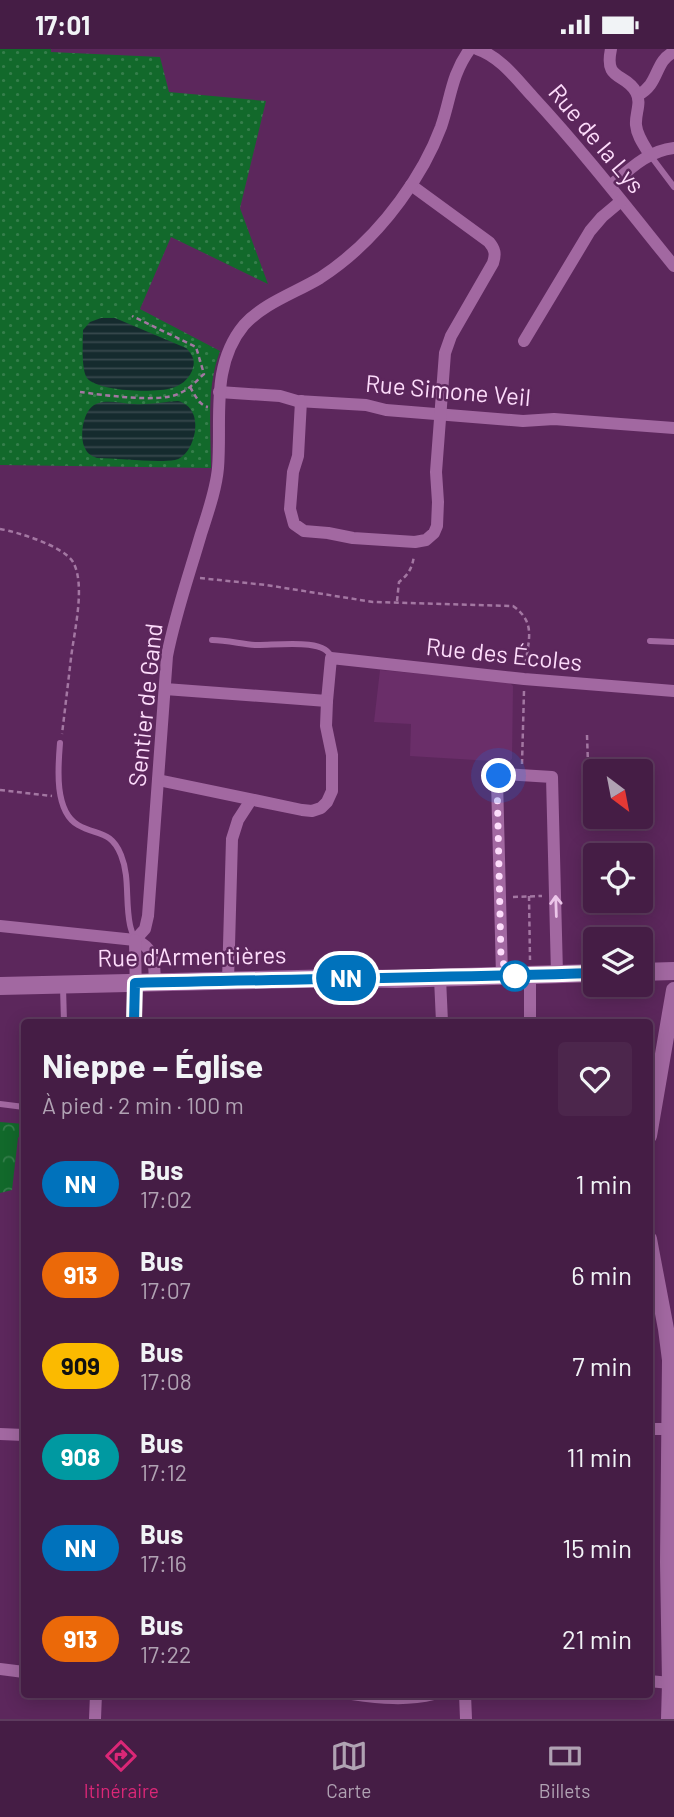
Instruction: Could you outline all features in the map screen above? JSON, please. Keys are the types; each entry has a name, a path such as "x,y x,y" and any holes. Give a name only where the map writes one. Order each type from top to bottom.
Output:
{"main road":[{"name":"Rue d'Armentières","path":"0,986 502,976 530,968 557,974 583,973"},
{"path":"653,972 674,971"}],"street":[{"name":"Sentier de Gand","path":"135,940 148,921 164,689 172,634 216,480 220,377 226,355 250,319 318,279 347,258 385,221 426,162 437,138 457,69 470,49"},
{"name":"Rue de la Lys","path":"477,49 490,54 501,63 545,111 674,266"},
{"path":"611,49 611,68 638,95 636,128 650,155"},
{"path":"638,95 648,88 666,56 674,52"},
{"path":"610,186 650,155 674,148"},
{"path":"301,401 298,456 293,472 290,509 294,524 308,532 333,533 353,538 415,542 429,538 437,526 436,472 447,345 493,263 495,254 489,242 411,185"},
{"path":"524,341 590,231 621,201"},
{"name":"Rue Simone Veil","path":"219,392 284,396 301,401 366,405 386,410 523,421 554,419 671,431"},
{"path":"158,780 307,811 317,810 327,802 332,791 332,755 326,726 331,659"},
{"name":"Rue des Écoles","path":"331,659 674,691"},
{"path":"164,689 327,701"},
{"path":"502,976 497,780 502,775 552,777 557,974"},
{"path":"228,981 232,839 238,820 251,800"},
{"path":"0,926 135,940 146,945 151,952 155,983"},
{"path":"134,1019 135,940"},
{"path":"530,968 530,1019"},
{"path":"440,978 442,1019"},
{"path":"653,1113 674,990"},
{"path":"653,1260 670,1360 669,1719"},
{"path":"653,1429 670,1429"},
{"path":"0,1434 21,1435"},
{"path":"0,1669 21,1672"},
{"path":"653,1681 670,1683"},
{"path":"95,1719 96,1698"},
{"path":"387,1698 407,1698"},
{"path":"465,1698 466,1719"}],"lane":[{"path":"650,155 674,187"},
{"path":"212,640 257,645 306,645 327,650 331,659"},
{"path":"650,641 674,642"},
{"path":"60,743 58,775 61,797 73,821 108,837 117,848 127,874 130,925 135,940"},
{"path":"63,985 64,1019"},
{"path":"0,1104 21,1107"}],"path":[{"path":"80,393 143,398 175,396 204,374 195,347 132,316"},
{"path":"190,387 198,401 212,407"},
{"path":"0,529 18,532 60,551 72,559 78,572 79,598 60,743"},
{"path":"397,601 399,582 413,566 415,542"},
{"path":"188,577 266,585 373,601 513,606 523,613 529,630 524,679 522,775"},
{"path":"587,735 588,759"},
{"path":"0,790 61,797"},
{"path":"500,898 556,895"},
{"path":"528,896 530,968"}],"shaded area":[{"path":"101,318 115,318 186,348 194,361 186,380 178,386 154,391 115,389 93,383 87,378 84,368 83,330 90,322"},
{"path":"178,401 193,413 195,422 192,442 182,457 157,461 97,458 86,450 82,437 83,424 88,411 96,404"},
{"path":"380,670 509,682 513,686 512,759 508,762 410,756 411,724 374,722"}],"green space":[{"path":"0,49 51,49 51,52 160,57 169,92 266,101 240,208 268,284 171,237 140,309 220,351 211,394 211,468 0,465"},
{"path":"0,1122 21,1124 12,1190 0,1193"}],"bus line":[{"name":"NN","path":"134,1019 135,983 583,973"}],"route":[{"path":"499,776 501,958 515,976"}]}
